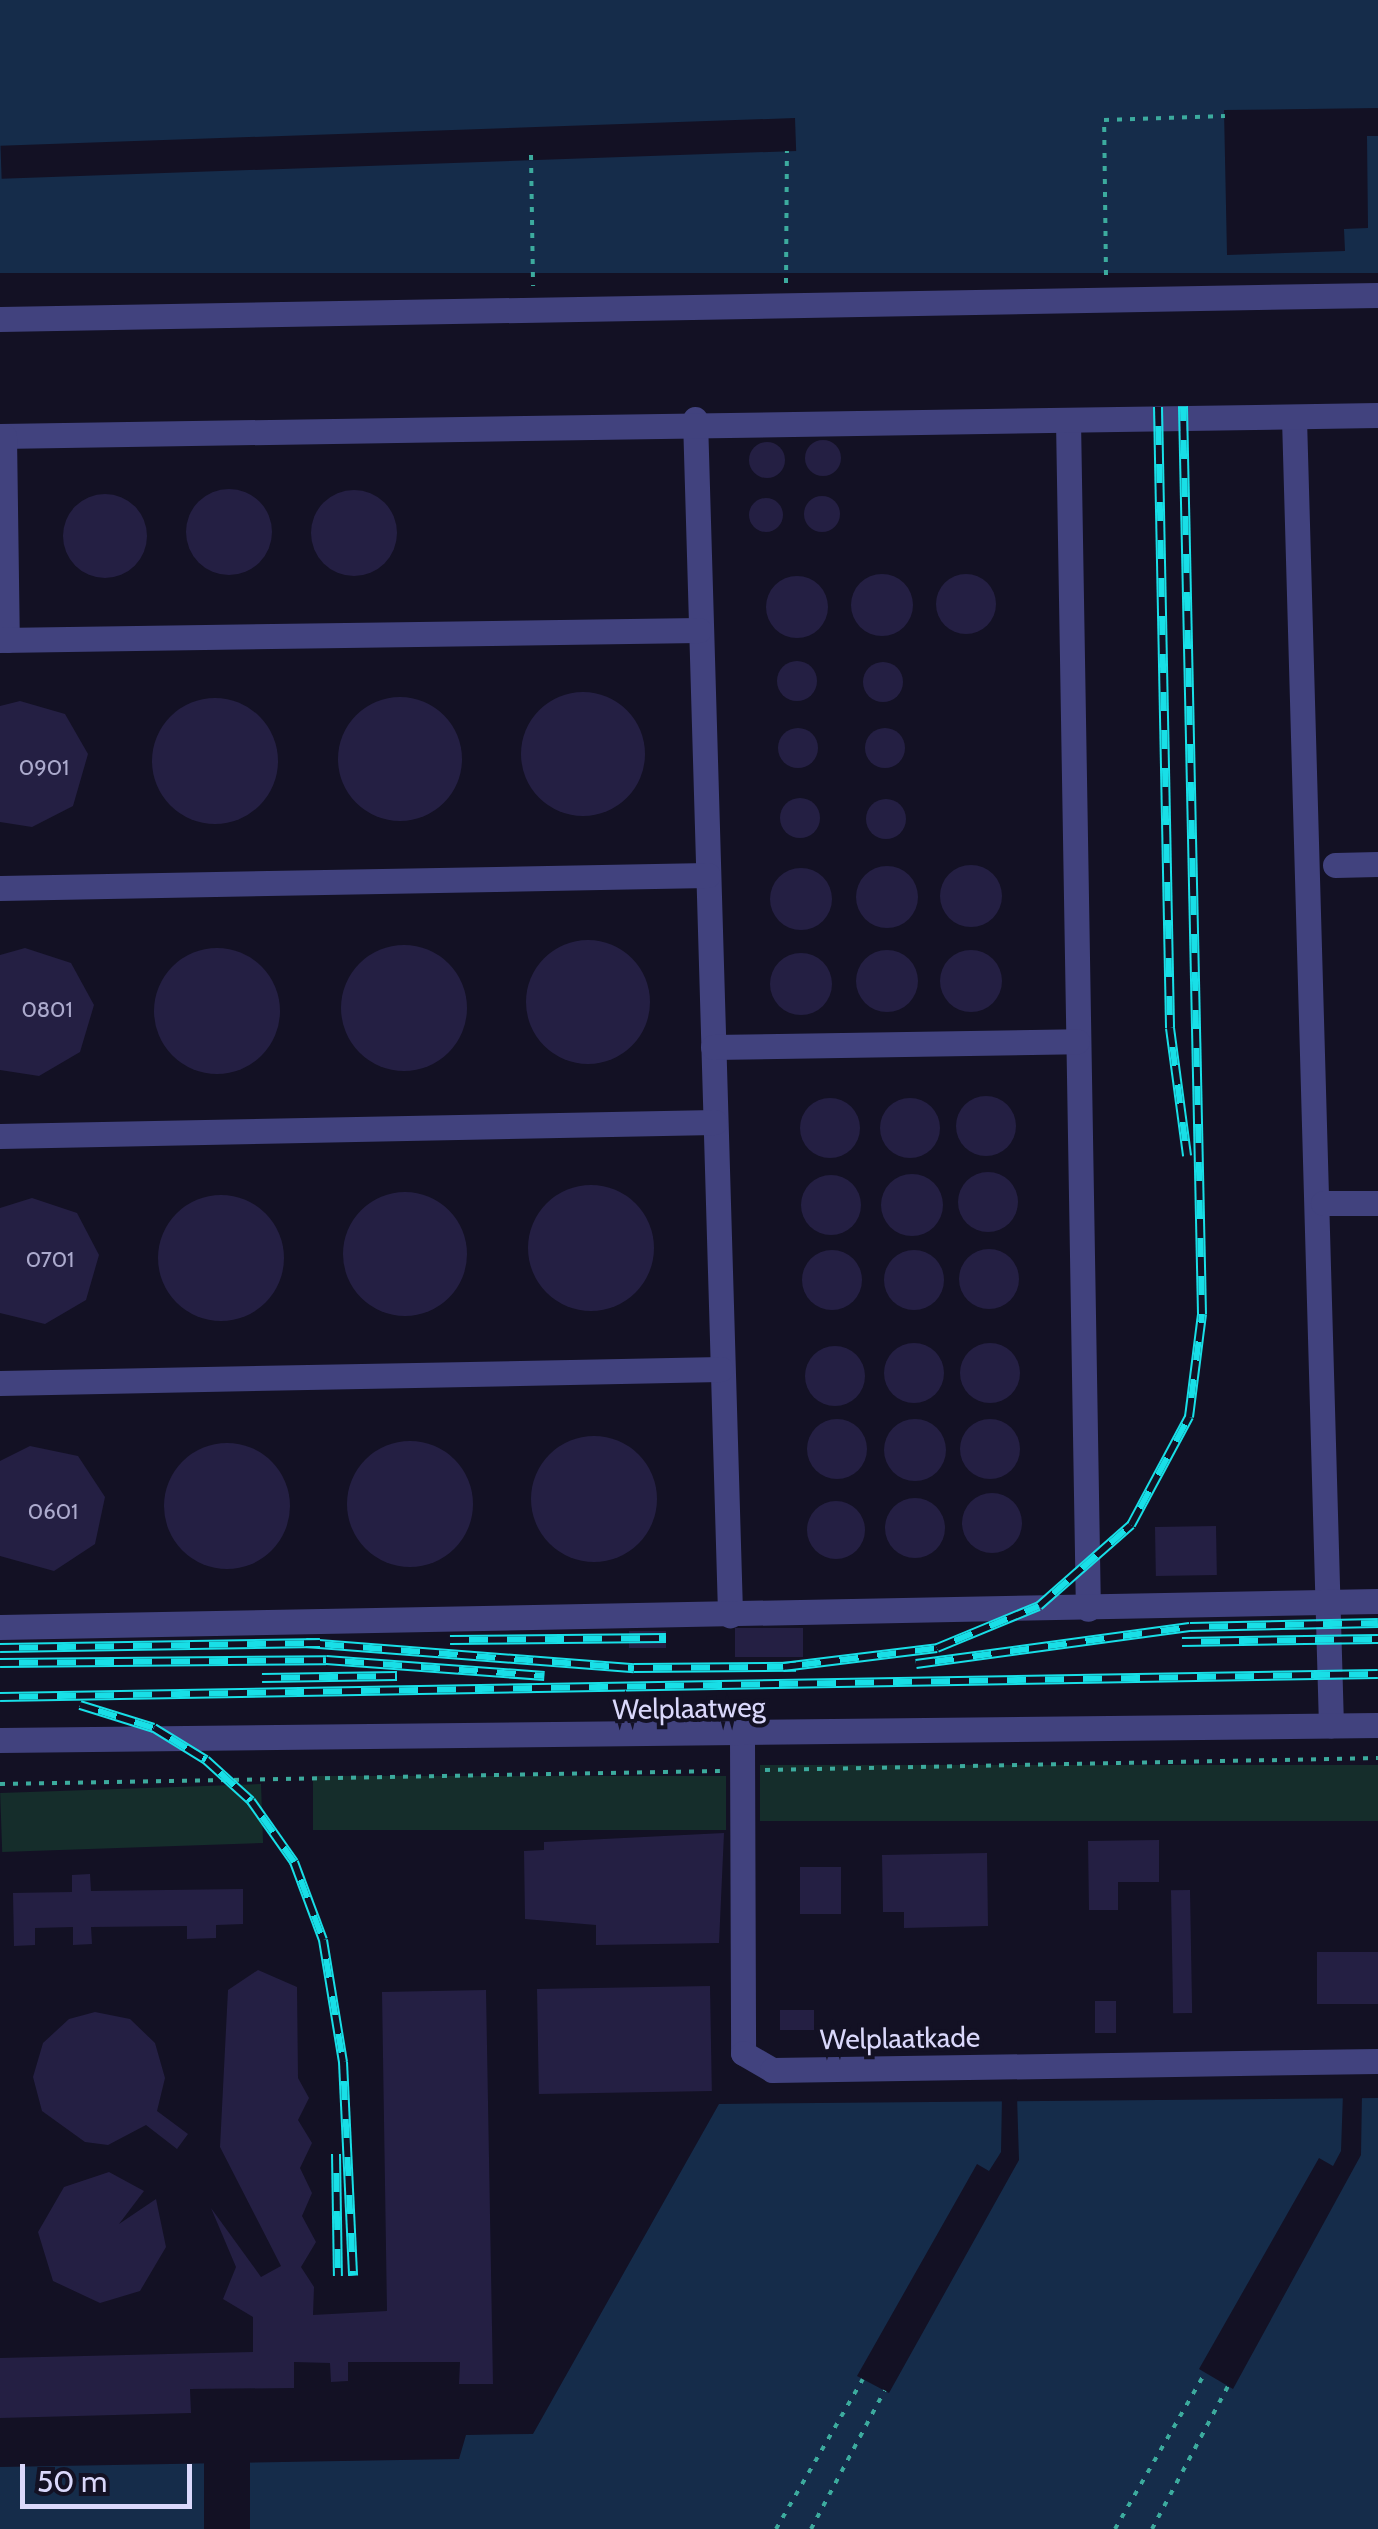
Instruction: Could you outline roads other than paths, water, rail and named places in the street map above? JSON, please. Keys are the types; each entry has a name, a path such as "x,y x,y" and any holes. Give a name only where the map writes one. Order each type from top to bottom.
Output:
{"lane":[{"path":"0,319 1378,296"},
{"path":"699,630 4,640 2,436 696,419 1068,420 1378,415"},
{"path":"1294,418 1331,1724"},
{"path":"696,419 730,1615"},
{"path":"1068,420 1088,1609"},
{"path":"1335,865 1378,864"},
{"path":"0,888 708,875"},
{"path":"713,1047 1077,1042"},
{"path":"0,1136 715,1122"},
{"path":"1322,1203 1378,1202"},
{"path":"0,1383 721,1370"},
{"path":"0,1627 1378,1601"},
{"name":"Welplaatweg","path":"0,1740 742,1738 1378,1724"},
{"name":"Welplaatkade","path":"742,1738 743,2053 772,2070 1010,2072 1362,2065"}],"water":[{"path":"0,0 1378,0 1378,273 0,273"},
{"path":"1378,2098 1378,2529 0,2529 0,2467 459,2459 466,2435 533,2434 719,2104"}],"railway":[{"path":"783,1667 937,1648 1039,1606 1131,1525 1189,1417 1202,1314 1183,406"},
{"path":"1158,407 1170,1028 1187,1156"},
{"path":"916,1664 1190,1627 1378,1623"},
{"path":"450,1640 666,1638"},
{"path":"1182,1642 1378,1639"},
{"path":"306,1643 634,1668 796,1667"},
{"path":"0,1648 320,1643"},
{"path":"0,1663 326,1660 544,1676"},
{"path":"0,1697 1378,1674"},
{"path":"262,1678 397,1676"},
{"path":"80,1705 154,1728 206,1760 251,1801 294,1862 323,1940 343,2062 353,2276"},
{"path":"336,2154 338,2276"}]}
